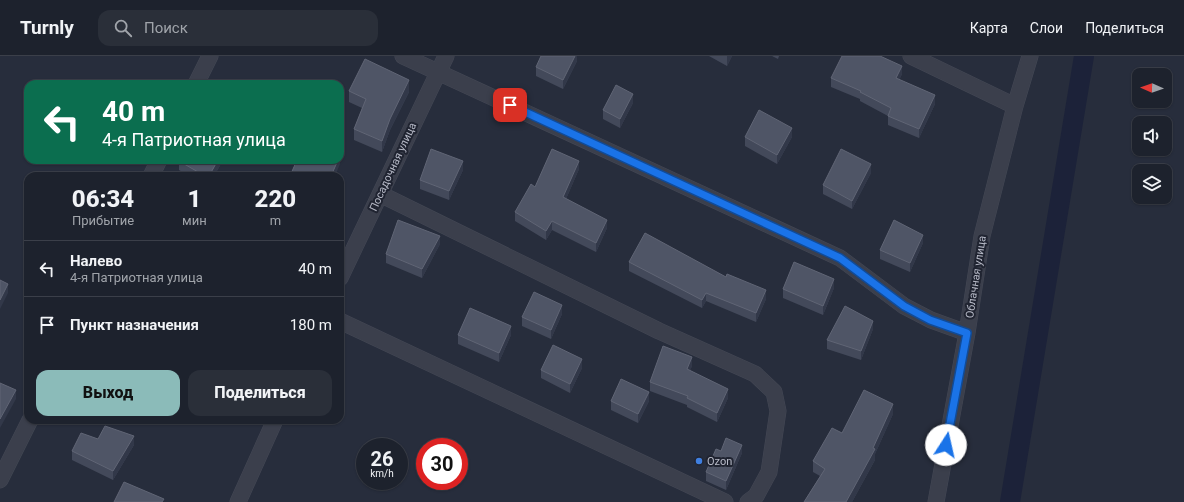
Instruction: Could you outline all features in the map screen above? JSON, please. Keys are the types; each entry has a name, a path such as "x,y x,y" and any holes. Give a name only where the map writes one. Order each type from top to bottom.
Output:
{"street":[{"path":"198,80 210,56"},
{"path":"403,56 834,255 904,306 930,320 967,333"},
{"name":"Посадочная улица","path":"344,270 446,56"},
{"path":"911,56 1015,106"},
{"name":"Облачная улица","path":"936,502 967,333 982,236 1015,106 1030,56"},
{"path":"380,194 659,331 755,374 774,392 778,411 770,472 756,496 748,502"},
{"path":"344,323 726,502"},
{"path":"0,480 28,424"},
{"path":"238,502 273,424"}],"building":[{"path":"541,56 575,56 563,80 536,67"},
{"path":"842,56 880,56 902,66 896,78 935,95 919,129 888,116 891,108 860,92 861,91 831,78"},
{"path":"365,59 409,80 390,119 382,141 354,129 366,99 349,91"},
{"path":"616,85 633,94 620,119 603,110"},
{"path":"759,110 792,128 777,155 745,137"},
{"path":"431,149 463,161 449,191 420,180"},
{"path":"552,149 579,161 563,197 607,220 596,243 552,221 546,231 515,212 531,184 535,187"},
{"path":"841,149 871,164 852,201 823,185"},
{"path":"184,164 216,164 211,172 198,172"},
{"path":"295,164 336,164 333,172 292,172"},
{"path":"398,220 440,236 422,269 386,254"},
{"path":"894,220 923,235 910,263 880,250"},
{"path":"645,233 726,277 727,274 766,290 756,313 706,293 702,300 629,262"},
{"path":"794,262 834,279 823,306 783,289"},
{"path":"0,280 8,284 0,300"},
{"path":"534,292 562,305 551,330 522,317"},
{"path":"845,306 873,321 861,351 827,340"},
{"path":"470,308 511,326 499,353 458,335"},
{"path":"553,345 582,359 570,384 541,370"},
{"path":"663,346 692,357 687,369 728,389 717,413 687,398 688,396 650,382"},
{"path":"621,379 649,392 638,414 611,401"},
{"path":"0,383 16,390 0,419"},
{"path":"864,390 893,404 873,448 875,449 846,502 804,502 825,469 813,461 832,428 842,433"},
{"path":"105,426 134,436 113,471 72,451 81,433 98,439"},
{"path":"726,438 742,445 726,481 706,472 716,449 721,451"},
{"path":"124,482 164,499 162,502 114,502"}],"waterway":[{"path":"1010,502 1084,56"}],"place":[{"name":"Ozon","path":"699,461"}],"route":[{"path":"510,105 840,258 904,306 930,320 967,333 946,445"}]}
